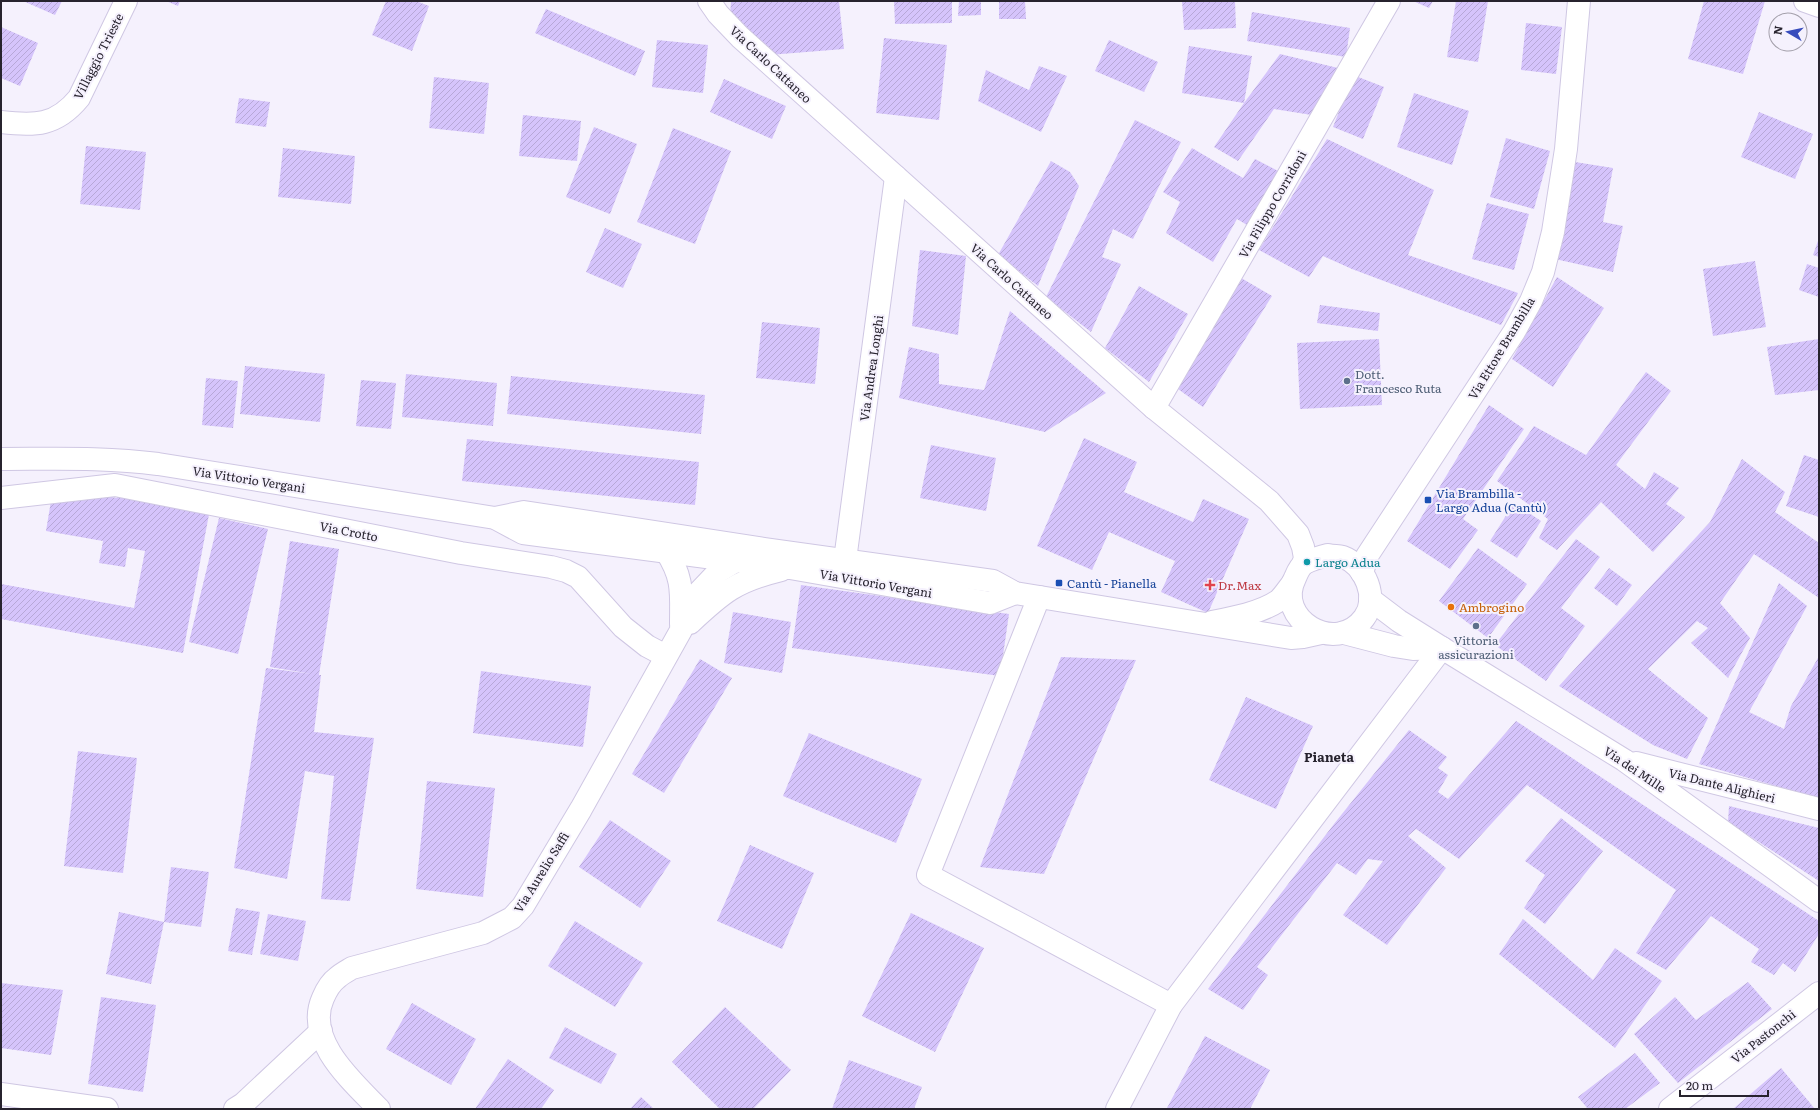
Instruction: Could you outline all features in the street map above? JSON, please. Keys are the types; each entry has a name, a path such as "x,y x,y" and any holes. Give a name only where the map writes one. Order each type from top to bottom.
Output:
{"street":[{"name":"Villaggio Trieste","path":"1,122 38,124 57,119 69,111 79,98 126,1"},
{"name":"Via Carlo Cattaneo","path":"709,1 718,14 740,37 1154,408 1269,501 1298,534 1305,558 1303,564"},
{"name":"Via Filippo Corridoni","path":"1154,408 1389,1"},
{"name":"Via Ettore Brambilla","path":"1362,573 1367,556 1514,332 1531,300 1543,272 1553,232 1566,149 1579,1"},
{"path":"1805,1 1819,6"},
{"name":"Via Andrea Longhi","path":"845,560 896,177"},
{"name":"Via Vittorio Vergani","path":"1,459 124,460 495,518 523,533 790,568 990,603 1015,593"},
{"name":"Via Crotto","path":"1,498 115,485 461,553 551,567 566,571 578,578 624,627 647,646 666,656"},
{"name":"Via Vittorio Vergani","path":"495,518 524,512 766,549 993,581 1015,593 1290,638 1322,633"},
{"name":"Via Vittorio Vergani","path":"736,560 747,554 766,549"},
{"name":"Via Aurelio Saffi","path":"666,551 678,574 681,586 680,632"},
{"path":"1344,633 1356,627 1365,617 1370,608 1370,590 1362,573 1354,564 1343,557 1328,555 1312,559 1303,564 1292,584 1292,604 1301,621 1322,633 1344,633 1394,646 1413,649 1442,648"},
{"name":"Via Aurelio Saffi","path":"379,1109 342,1069 328,1049 318,1018 320,1004 326,990 336,978 352,968 483,933 512,918 523,906 581,809 680,632 700,592 719,571 736,560"},
{"name":"Via Aurelio Saffi","path":"680,632 719,596 731,588 757,576 790,568"},
{"name":"Via Vittorio Vergani","path":"1199,624 1235,618 1268,606 1279,600 1292,584"},
{"path":"1038,597 928,875 1171,1005"},
{"name":"Via dei Mille","path":"1370,599 1399,621 1624,760 1819,901"},
{"path":"1117,1109 1171,1005 1442,648"},
{"name":"Via Dante Alighieri","path":"1624,760 1819,809"},
{"name":"Via Pastonchi","path":"1670,1109 1819,993"},
{"path":"234,1109 243,1104 321,1031"},
{"path":"1,1094 107,1109"}],"building":[{"path":"23,1 62,1 55,15"},
{"path":"166,1 180,1 178,6"},
{"path":"386,1 416,1 429,6 412,51 372,35"},
{"path":"731,1 839,1 844,49 769,55 730,17"},
{"path":"894,1 952,1 952,23 895,24"},
{"path":"959,1 981,1 981,15 958,16"},
{"path":"999,1 1025,1 1026,19 999,19"},
{"path":"1182,1 1235,1 1236,28 1184,30"},
{"path":"1413,1 1433,1 1429,8"},
{"path":"1456,1 1488,1 1478,62 1447,57"},
{"path":"1704,1 1765,1 1743,74 1688,59"},
{"path":"546,9 645,51 635,76 535,33"},
{"path":"1252,12 1350,28 1346,57 1247,41"},
{"path":"1526,23 1562,27 1556,74 1521,70"},
{"path":"1,27 38,43 20,86 1,78"},
{"path":"884,38 947,45 939,120 876,113"},
{"path":"657,40 708,45 703,93 652,87"},
{"path":"1109,40 1158,62 1144,92 1095,71"},
{"path":"1189,46 1252,56 1244,103 1182,93"},
{"path":"1280,54 1338,68 1318,116 1274,109 1238,161 1214,147"},
{"path":"1039,66 1067,76 1041,132 978,101 986,70 1029,90"},
{"path":"1353,75 1384,87 1363,139 1333,127"},
{"path":"434,77 489,83 484,134 429,128"},
{"path":"724,79 786,106 772,139 710,112"},
{"path":"1414,93 1469,111 1452,165 1397,147"},
{"path":"239,98 270,102 266,127 235,123"},
{"path":"1759,112 1813,134 1795,179 1741,157"},
{"path":"523,115 581,121 577,161 519,156"},
{"path":"1135,120 1181,142 1133,239 1113,229 1102,257 1121,264 1091,332 1046,297"},
{"path":"594,127 637,144 610,214 566,197"},
{"path":"673,128 731,151 695,244 637,222"},
{"path":"1506,138 1550,151 1534,209 1490,197"},
{"path":"1327,139 1434,190 1408,255 1518,293 1501,325 1352,269 1323,256 1309,277 1259,250"},
{"path":"86,146 146,152 140,210 80,204"},
{"path":"283,148 355,156 351,204 278,197"},
{"path":"1192,148 1243,178 1255,159 1280,172 1247,225 1237,219 1213,262 1166,233 1180,202 1163,192"},
{"path":"1051,161 1070,172 1079,186 1038,286 998,255"},
{"path":"1575,162 1613,168 1603,222 1623,226 1613,272 1555,259"},
{"path":"1487,203 1529,214 1514,270 1472,259"},
{"path":"605,228 642,244 623,288 586,272"},
{"path":"1819,238 1819,257 1813,255"},
{"path":"920,250 966,256 958,335 912,326"},
{"path":"1755,261 1766,327 1713,336 1703,269"},
{"path":"1807,264 1819,268 1819,297 1799,290"},
{"path":"1236,275 1272,296 1203,407 1171,384"},
{"path":"1557,277 1604,308 1553,387 1512,359"},
{"path":"1139,286 1188,314 1149,382 1105,348"},
{"path":"1320,305 1380,313 1378,331 1317,323"},
{"path":"1010,311 1106,393 1045,432 899,398 909,347 939,354 939,384 984,390"},
{"path":"762,322 820,328 815,384 756,378"},
{"path":"1379,339 1382,405 1300,409 1297,343"},
{"path":"1819,339 1819,390 1775,395 1767,347"},
{"path":"245,366 325,374 320,422 240,414"},
{"path":"1646,372 1671,391 1616,465 1645,489 1654,472 1679,488 1666,504 1685,517 1653,552 1601,502 1557,550 1539,538 1548,519 1497,481 1534,426 1586,455"},
{"path":"406,374 497,383 493,426 402,417"},
{"path":"511,376 705,395 701,434 507,414"},
{"path":"206,378 238,381 233,428 202,425"},
{"path":"361,380 396,383 391,429 356,426"},
{"path":"1489,405 1524,429 1463,519 1478,530 1450,569 1407,541"},
{"path":"1084,438 1137,462 1124,492 1193,522 1203,499 1249,519 1208,613 1161,592 1175,561 1109,532 1092,570 1037,546"},
{"path":"467,439 699,462 695,505 462,481"},
{"path":"931,445 996,458 986,511 920,498"},
{"path":"1804,455 1819,460 1819,517 1786,506"},
{"path":"1742,459 1785,492 1775,512 1819,543 1819,598 1754,554 1720,603 1750,638 1728,678 1691,643 1708,628 1697,621 1648,669 1708,718 1687,759 1653,745 1559,686 1710,522"},
{"path":"79,491 117,498 118,492 210,509 183,653 1,619 1,584 134,608 145,551 128,548 125,567 99,563 103,541 46,531 52,495"},
{"path":"1514,503 1541,521 1517,558 1490,541"},
{"path":"219,518 268,529 238,654 189,642"},
{"path":"1576,539 1600,557 1561,608 1585,626 1546,681 1495,645"},
{"path":"290,541 339,549 319,675 321,675 314,732 374,738 350,901 321,899 334,776 305,771 287,879 234,868 266,668 312,674 270,667"},
{"path":"1478,548 1527,584 1488,638 1439,601"},
{"path":"1609,568 1632,585 1617,606 1594,588"},
{"path":"1779,583 1807,606 1749,712 1784,729 1791,706 1819,656 1819,798 1699,764"},
{"path":"801,585 1009,614 1000,676 792,648"},
{"path":"733,612 791,622 782,673 724,663"},
{"path":"1061,657 1136,660 1044,874 980,867"},
{"path":"700,659 732,678 664,793 632,774"},
{"path":"481,671 591,686 583,747 473,733"},
{"path":"1246,697 1313,726 1276,809 1209,780"},
{"path":"1516,721 1819,921 1819,934 1795,972 1783,963 1774,975 1751,962 1759,949 1711,916 1666,970 1636,953 1676,890 1527,785 1459,859 1416,829 1408,836 1446,868 1387,945 1343,915 1383,861 1368,859 1356,875 1337,863 1257,967 1268,975 1243,1010 1208,989 1334,824 1409,730 1447,757 1438,768 1448,775 1438,792 1448,799"},
{"path":"809,733 922,779 896,843 783,796"},
{"path":"78,751 137,758 123,873 64,866"},
{"path":"427,781 495,788 483,897 416,889"},
{"path":"1729,806 1819,828 1819,881 1728,822"},
{"path":"1561,818 1603,851 1545,924 1524,908 1545,875 1525,861"},
{"path":"610,820 671,861 640,908 579,867"},
{"path":"750,845 814,873 782,949 717,921"},
{"path":"171,867 209,872 201,927 164,922"},
{"path":"236,908 260,912 252,955 228,951"},
{"path":"119,912 164,922 151,984 106,974"},
{"path":"911,913 984,948 935,1052 862,1016"},
{"path":"268,914 306,921 298,961 260,954"},
{"path":"1523,919 1593,980 1615,948 1662,981 1615,1048 1499,954"},
{"path":"575,921 643,963 615,1007 548,966"},
{"path":"1748,982 1772,1009 1678,1083 1634,1034 1675,997 1696,1020"},
{"path":"1,983 63,990 51,1055 1,1048"},
{"path":"101,997 156,1005 143,1092 88,1084"},
{"path":"412,1003 476,1039 451,1085 386,1049"},
{"path":"725,1007 791,1070 753,1109 720,1109 672,1062"},
{"path":"565,1027 617,1054 601,1084 549,1058"},
{"path":"1205,1036 1270,1070 1250,1109 1167,1108"},
{"path":"1635,1053 1660,1083 1625,1109 1588,1109 1578,1097"},
{"path":"508,1059 554,1090 541,1109 475,1109"},
{"path":"849,1060 922,1087 914,1109 832,1109"},
{"path":"1781,1068 1815,1109 1733,1109"},
{"path":"641,1097 654,1109 630,1109"}],"place":[{"name":"Dott. Francesco Ruta","path":"1347,381"},
{"name":"Via Brambilla - Largo Adua (Cantù)","path":"1428,500"},
{"name":"Largo Adua","path":"1307,562"},
{"name":"Cantù - Pianella","path":"1059,583"},
{"name":"Dr.Max","path":"1210,585"},
{"name":"Ambrogino","path":"1451,607"},
{"name":"Vittoria assicurazioni","path":"1476,626"}],"district":[{"name":"Pianeta","path":"1329,756"}]}
